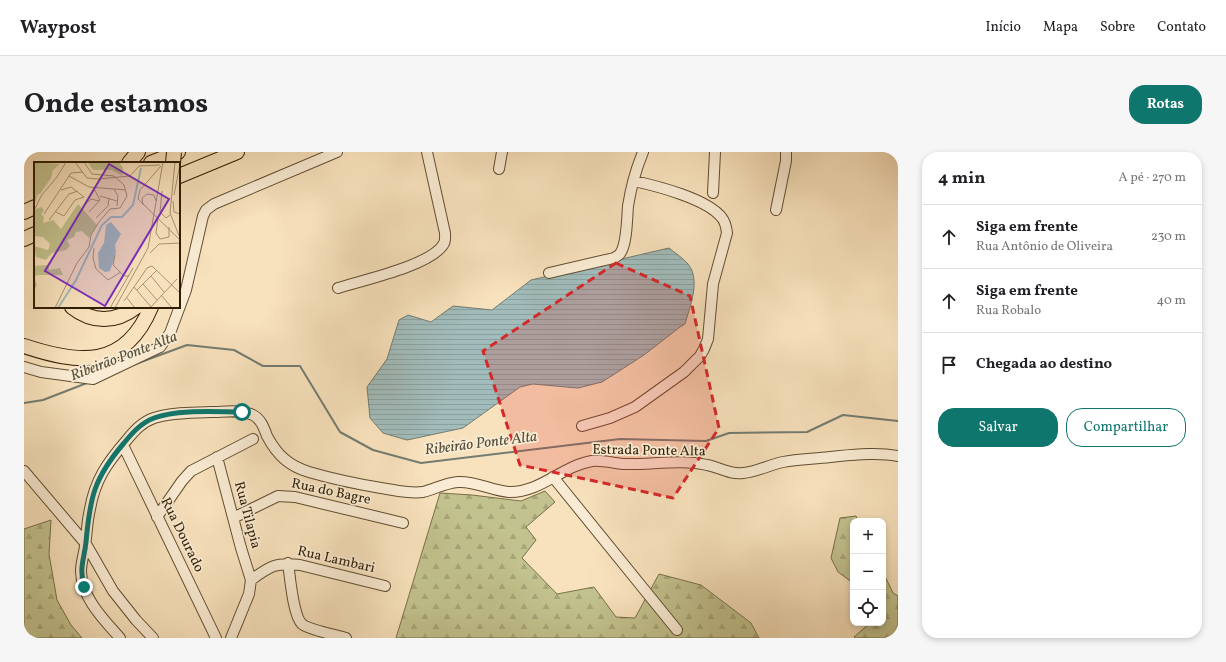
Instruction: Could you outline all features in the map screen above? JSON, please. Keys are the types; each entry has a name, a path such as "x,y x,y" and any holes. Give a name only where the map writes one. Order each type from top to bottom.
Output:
{"highway":[{"path":"130,162 138,152"},
{"path":"180,176 237,152"},
{"path":"155,162 175,154"},
{"path":"180,181 196,169"},
{"path":"24,212 34,207"},
{"path":"24,216 34,212"},
{"path":"24,239 34,234"},
{"path":"74,308 84,315 100,319 116,317 134,308"},
{"path":"24,346 56,356 73,359 84,359 106,355 117,350 132,338 144,321 150,308"}],"street":[{"path":"180,306 186,290 203,216 206,210 214,204 337,152"},
{"path":"338,288 415,263 430,257 443,246 446,241 445,233 427,152"},
{"path":"499,169 502,152"},
{"path":"549,273 614,258 619,255 622,251 631,193 637,166 643,152"},
{"path":"713,193 715,152"},
{"path":"776,210 786,161 786,152"},
{"path":"582,426 624,413 650,397 694,363 704,349 708,339 713,284 727,233 726,225 718,213 704,204 653,185 634,181"},
{"path":"24,367 41,372 94,379 160,347 170,333 179,308"},
{"name":"Estrada Ponte Alta","path":"123,445 137,428 155,417 169,414 242,412 251,414 261,423 278,453 286,462 306,471 359,484 412,492 423,492 448,483 467,482 499,491 512,492 533,488 562,472 582,464 600,460 622,464 708,465 740,474 780,462 793,460 878,454 898,456"},
{"path":"157,517 186,475 194,468 253,439"},
{"path":"120,638 89,598 84,587 81,568 86,544 87,525 95,486 103,471 123,445"},
{"name":"Rua Dourado","path":"123,445 216,638"},
{"name":"Rua Tilapia","path":"217,457 244,561 251,580"},
{"path":"24,471 86,544 113,591 136,620 153,638"},
{"path":"553,477 677,630"},
{"name":"Rua do Bagre","path":"233,518 271,499 285,496 403,523"},
{"path":"288,563 296,615 301,623 311,628 346,638"},
{"name":"Rua Lambari","path":"251,580 276,564 288,563 316,568 385,586"},
{"path":"231,638 249,594 251,580"}],"highlighted area":[{"path":"616,263 690,296 719,428 673,498 520,465 483,351"}],"green space":[{"path":"545,491 555,502 526,527 536,540 522,558 557,594 594,587 616,617 635,618 659,574 701,585 751,623 759,638 396,638 440,493 521,501"},
{"path":"856,516 857,518 850,518 850,581 838,572 831,558 840,518"},
{"path":"51,520 49,554 57,600 71,625 82,638 24,638 24,529"},
{"path":"886,578 893,593 898,596 898,638 854,637 867,626 886,626"}],"water":[{"path":"669,248 688,264 692,270 694,278 692,301 685,324 644,355 602,382 578,388 533,384 520,387 463,428 407,440 383,433 370,418 367,387 387,359 399,320 408,315 431,322 453,306 492,310 531,280"}],"waterway":[{"name":"Ribeirão Ponte Alta","path":"133,365 187,345 234,350 263,366 300,366 340,432 373,450 421,463 620,439 706,441 729,433 807,432 843,415 898,421"},
{"name":"Ribeirão Ponte Alta","path":"24,403 43,400 87,383"}],"route":[{"path":"84,587 81,568 86,544 90,505 95,486 111,458 137,428 155,417 169,414 242,412"}]}
